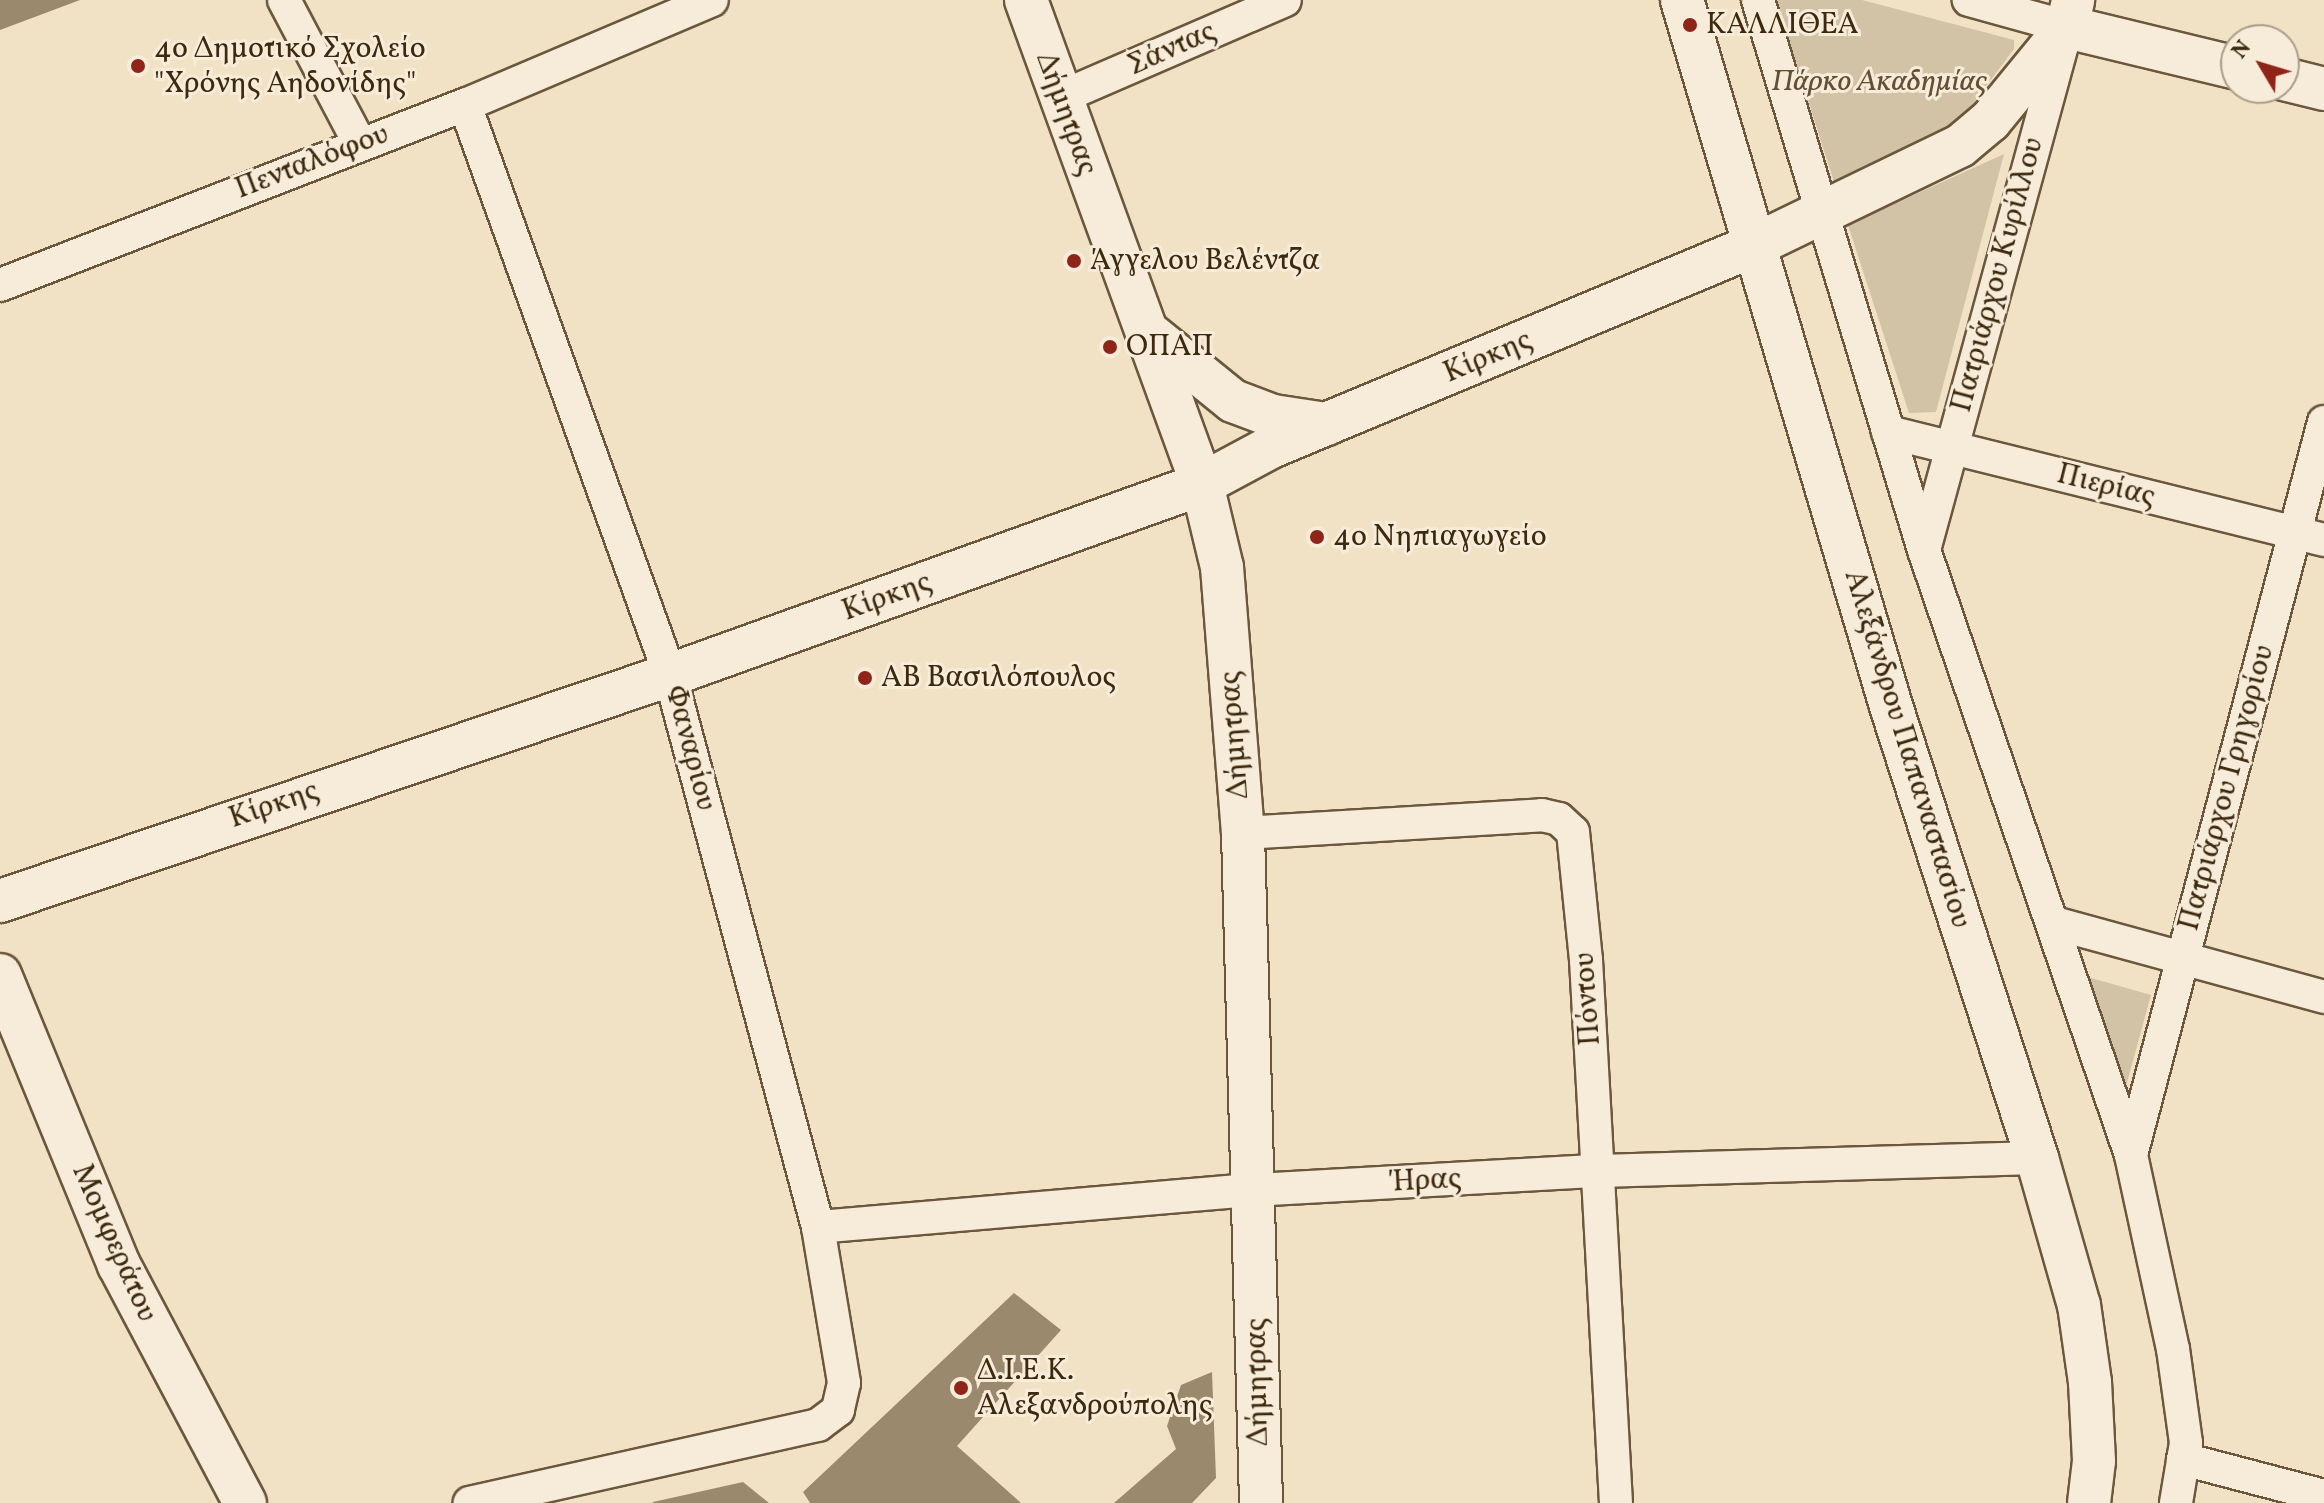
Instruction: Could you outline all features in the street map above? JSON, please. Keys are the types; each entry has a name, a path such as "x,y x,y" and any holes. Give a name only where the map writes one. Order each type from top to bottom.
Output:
{"street":[{"path":"284,0 359,142"},
{"name":"Πενταλόφου","path":"0,285 359,142 465,105 712,0"},
{"name":"Δήμητρας","path":"1026,0 1059,98 1202,484 1222,567 1243,833 1261,1503"},
{"name":"Σάντας","path":"1059,98 1285,0"},
{"name":"Αλεξάνδρου Παπαναστασίου","path":"1682,0 1891,706 2037,1158 2081,1320 2093,1445 2089,1503"},
{"path":"1758,0 1924,550 2131,1155 2173,1349 2186,1443 2176,1503"},
{"path":"1969,0 2070,13 2220,63"},
{"name":"Κίρκης","path":"0,901 670,675 1202,484 1326,424 1755,245 1960,146 1990,121 2070,13"},
{"name":"Πατριάρχου Κυρίλλου","path":"1924,550 2070,13"},
{"path":"2300,83 2324,89"},
{"name":"Φαναρίου","path":"465,105 670,675 818,1227 844,1383 838,1410 818,1425 470,1503"},
{"path":"1145,330 1233,401 1273,416 1326,424"},
{"name":"Πατριάρχου Γρηγορίου","path":"2131,1155 2182,958 2309,536 2324,422"},
{"name":"Πιερίας","path":"1888,432 2309,536"},
{"name":"Πόντου","path":"1243,833 1542,815 1559,819 1573,832 1599,1171 1616,1503"},
{"path":"2054,923 2324,997"},
{"name":"Μομφεράτου","path":"0,975 11,1033 119,1265 245,1503"},
{"name":"Ήρας","path":"818,1227 1254,1190 1599,1171 2037,1158"},
{"path":"2183,1459 2324,1496"}],"green space":[{"name":"Πάρκο Ακαδημίας","path":"1776,0 1862,0 2014,40 2014,49 1966,113 1945,131 1836,188"},
{"path":"2004,154 1936,412 1909,413 1848,225"},
{"path":"2070,972 2151,995 2123,1097"}],"building":[{"path":"0,0 80,0 0,30"},
{"name":"Δ.Ι.Ε.Κ. Αλεξανδρούπολης","path":"1014,1293 1061,1330 957,1446 1021,1503 810,1503 803,1492"},
{"name":"Δ.Ι.Ε.Κ. Αλεξανδρούπολης","path":"1212,1372 1216,1478 1192,1503 1114,1503 1176,1449 1167,1426 1181,1385"},
{"path":"743,1482 769,1503 653,1503 653,1502"}],"place":[{"name":"ΚΑΛΛΙΘΕΑ","path":"1690,25"},
{"name":"4ο Δημοτικό Σχολείο \"Χρόνης Αηδονίδης\"","path":"138,66"},
{"name":"Άγγελου Βελέντζα","path":"1074,261"},
{"name":"ΟΠΑΠ","path":"1110,347"},
{"name":"4ο Νηπιαγωγείο","path":"1317,537"},
{"name":"ΑΒ Βασιλόπουλος","path":"865,678"},
{"name":"Δ.Ι.Ε.Κ. Αλεξανδρούπολης","path":"961,1388"}]}
